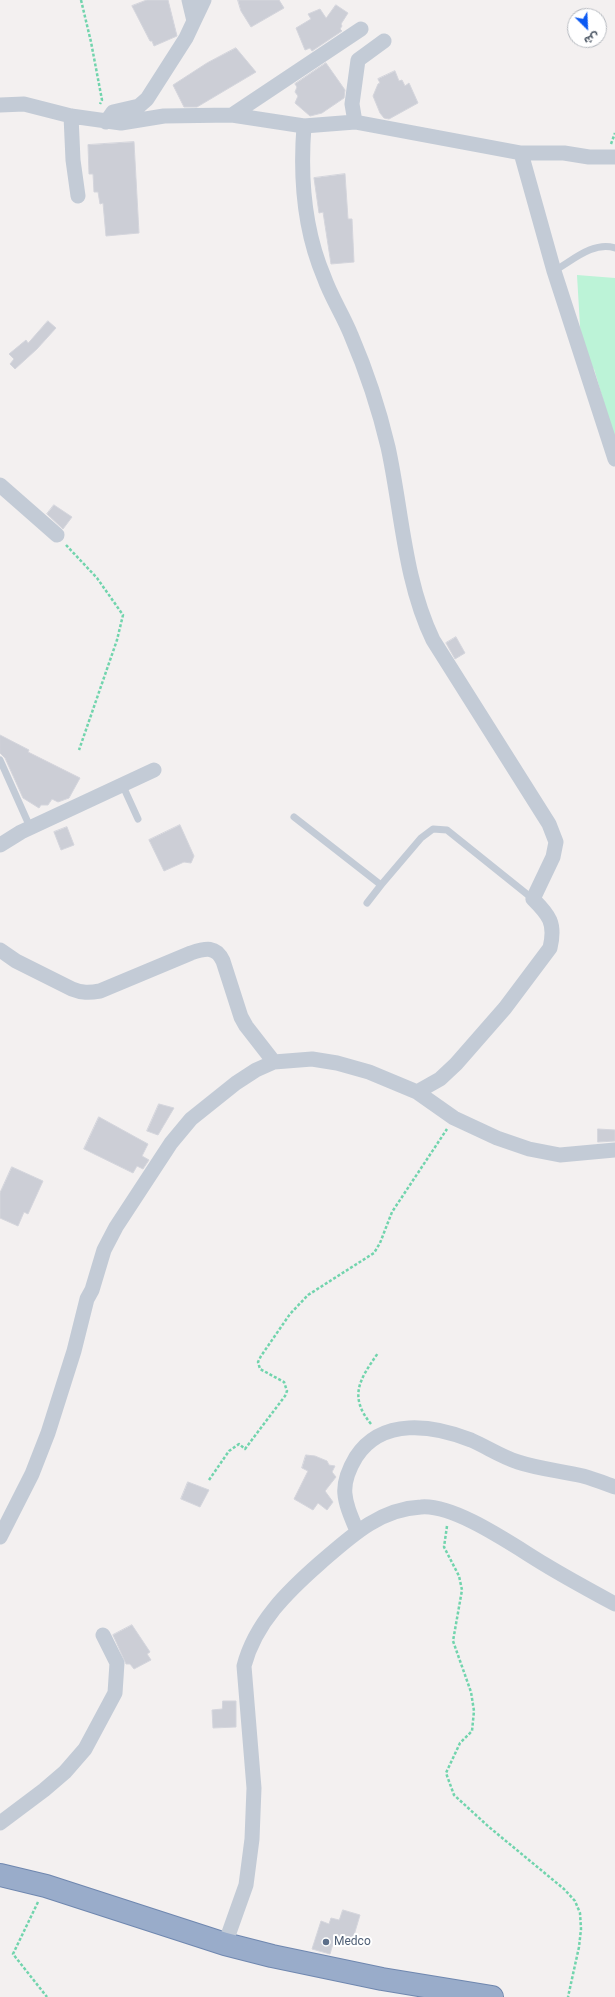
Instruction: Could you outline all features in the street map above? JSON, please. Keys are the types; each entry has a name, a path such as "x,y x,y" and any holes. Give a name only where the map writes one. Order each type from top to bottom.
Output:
{"highway":[{"path":"0,1875 46,1886 225,1944 272,1956 382,1979 492,1997"}],"street":[{"path":"189,0 194,21"},
{"path":"101,121 113,112 139,106 147,99 186,38 204,0"},
{"path":"232,115 361,29"},
{"path":"355,122 352,104 358,60 384,41"},
{"path":"0,104 24,104 71,116 121,123 164,116 232,115 304,126 355,122 521,153 564,153 589,157 615,157"},
{"path":"71,116 73,160 78,196"},
{"path":"304,126 302,169 306,212 312,241 323,277 351,334 388,446 414,592 422,618 433,640 549,824 556,842 553,857 533,898 548,914 552,926 553,938 550,948 505,1008 456,1064 440,1079 417,1092"},
{"path":"521,153 554,271 615,459"},
{"path":"0,485 57,535"},
{"path":"0,845 30,828 154,770"},
{"path":"0,950 16,961 72,989 90,993 100,991 191,953 203,949 215,950 220,954 223,961 241,1017 246,1026 274,1062"},
{"path":"0,1537 32,1474 48,1432 74,1351 87,1299 92,1290 104,1250 116,1226 171,1144 191,1119 236,1083 256,1070 274,1062 312,1059 337,1063 369,1072 417,1092 454,1118 497,1138 546,1153 560,1155 615,1150"},
{"path":"358,1531 346,1500 344,1484 349,1468 358,1454 379,1434 420,1427 444,1432 470,1440 517,1462 584,1476 615,1487"},
{"path":"225,1944 246,1885 252,1839 254,1788 244,1666 248,1650 266,1619 291,1588 358,1531 380,1517 405,1509 422,1506 438,1507 448,1511 499,1538 615,1604"},
{"path":"0,1823 65,1772 85,1749 115,1693 117,1663 103,1635"}],"lane":[{"path":"554,271 590,249 609,246 615,248"},
{"path":"0,760 30,828"},
{"path":"122,784 138,820"},
{"path":"294,817 381,885"},
{"path":"367,903 421,838 433,829 447,830 533,898"}],"path":[{"path":"81,0 102,100 101,121"},
{"path":"57,535 97,578 123,615 117,640 79,750"},
{"path":"209,1480 229,1450 239,1444 245,1449 285,1396 287,1391 284,1382 260,1369 258,1362 260,1356 290,1314 308,1295 374,1253 380,1243 392,1212 454,1118"},
{"path":"378,1353 366,1370 357,1390 359,1406 379,1434"},
{"path":"448,1511 444,1547 459,1576 462,1590 453,1642 471,1692 474,1711 472,1731 460,1743 446,1773 454,1794 489,1827 564,1889 575,1901 580,1914 581,1929 579,1948 568,1997"},
{"path":"46,1886 13,1954 47,1997"}],"green space":[{"path":"577,275 615,278 615,440 594,369 582,360"}],"building":[{"path":"147,0 168,0 177,36 154,46 132,6"},
{"path":"238,0 279,0 284,8 251,27 241,11"},
{"path":"336,5 348,13 341,24 342,26 340,29 342,31 312,51 310,48 305,50 296,28 311,19 308,14 320,9 326,18"},
{"path":"236,48 256,72 197,107 184,107 173,85 207,63"},
{"path":"326,63 345,90 344,98 322,113 310,116 295,103 298,96 295,92 297,87 295,84"},
{"path":"395,71 399,81 402,80 405,86 409,83 418,103 389,119 384,118 380,113 373,96 378,84 380,83 378,79"},
{"path":"134,142 139,233 106,236 103,203 100,204 98,192 94,192 93,174 89,174 88,145"},
{"path":"345,174 348,219 352,219 354,262 331,264 323,212 319,213 314,178"},
{"path":"48,321 56,328 37,349 15,369 10,364 14,359 9,354 26,340 28,343"},
{"path":"54,505 72,517 63,529 47,514"},
{"path":"456,637 465,653 455,659 446,643"},
{"path":"0,735 29,750 28,752 80,778 69,798 58,802 52,799 48,805 41,805 39,808 23,798 5,758 0,753"},
{"path":"180,825 194,856 191,863 184,862 164,871 149,840"},
{"path":"67,827 74,845 61,850 54,832"},
{"path":"159,1104 174,1108 158,1135 147,1131"},
{"path":"99,1117 148,1144 142,1156 149,1160 143,1169 137,1166 133,1173 84,1149"},
{"path":"598,1129 615,1130 615,1141 598,1142"},
{"path":"12,1167 43,1181 28,1214 24,1212 18,1226 0,1218 0,1193"},
{"path":"306,1455 315,1456 327,1461 329,1465 335,1466 332,1472 336,1477 325,1491 333,1502 327,1510 318,1503 313,1510 294,1499 308,1471 302,1468"},
{"path":"188,1482 209,1490 200,1507 181,1499"},
{"path":"132,1625 150,1652 147,1654 151,1660 134,1669 130,1664 126,1664 113,1635"},
{"path":"223,1701 236,1701 236,1727 213,1728 212,1710 222,1709"},
{"path":"343,1910 360,1915 352,1942 335,1937 330,1954 312,1949 321,1921 329,1924 331,1918 339,1920"}],"place":[{"name":"Medco","path":"326,1942"}]}
